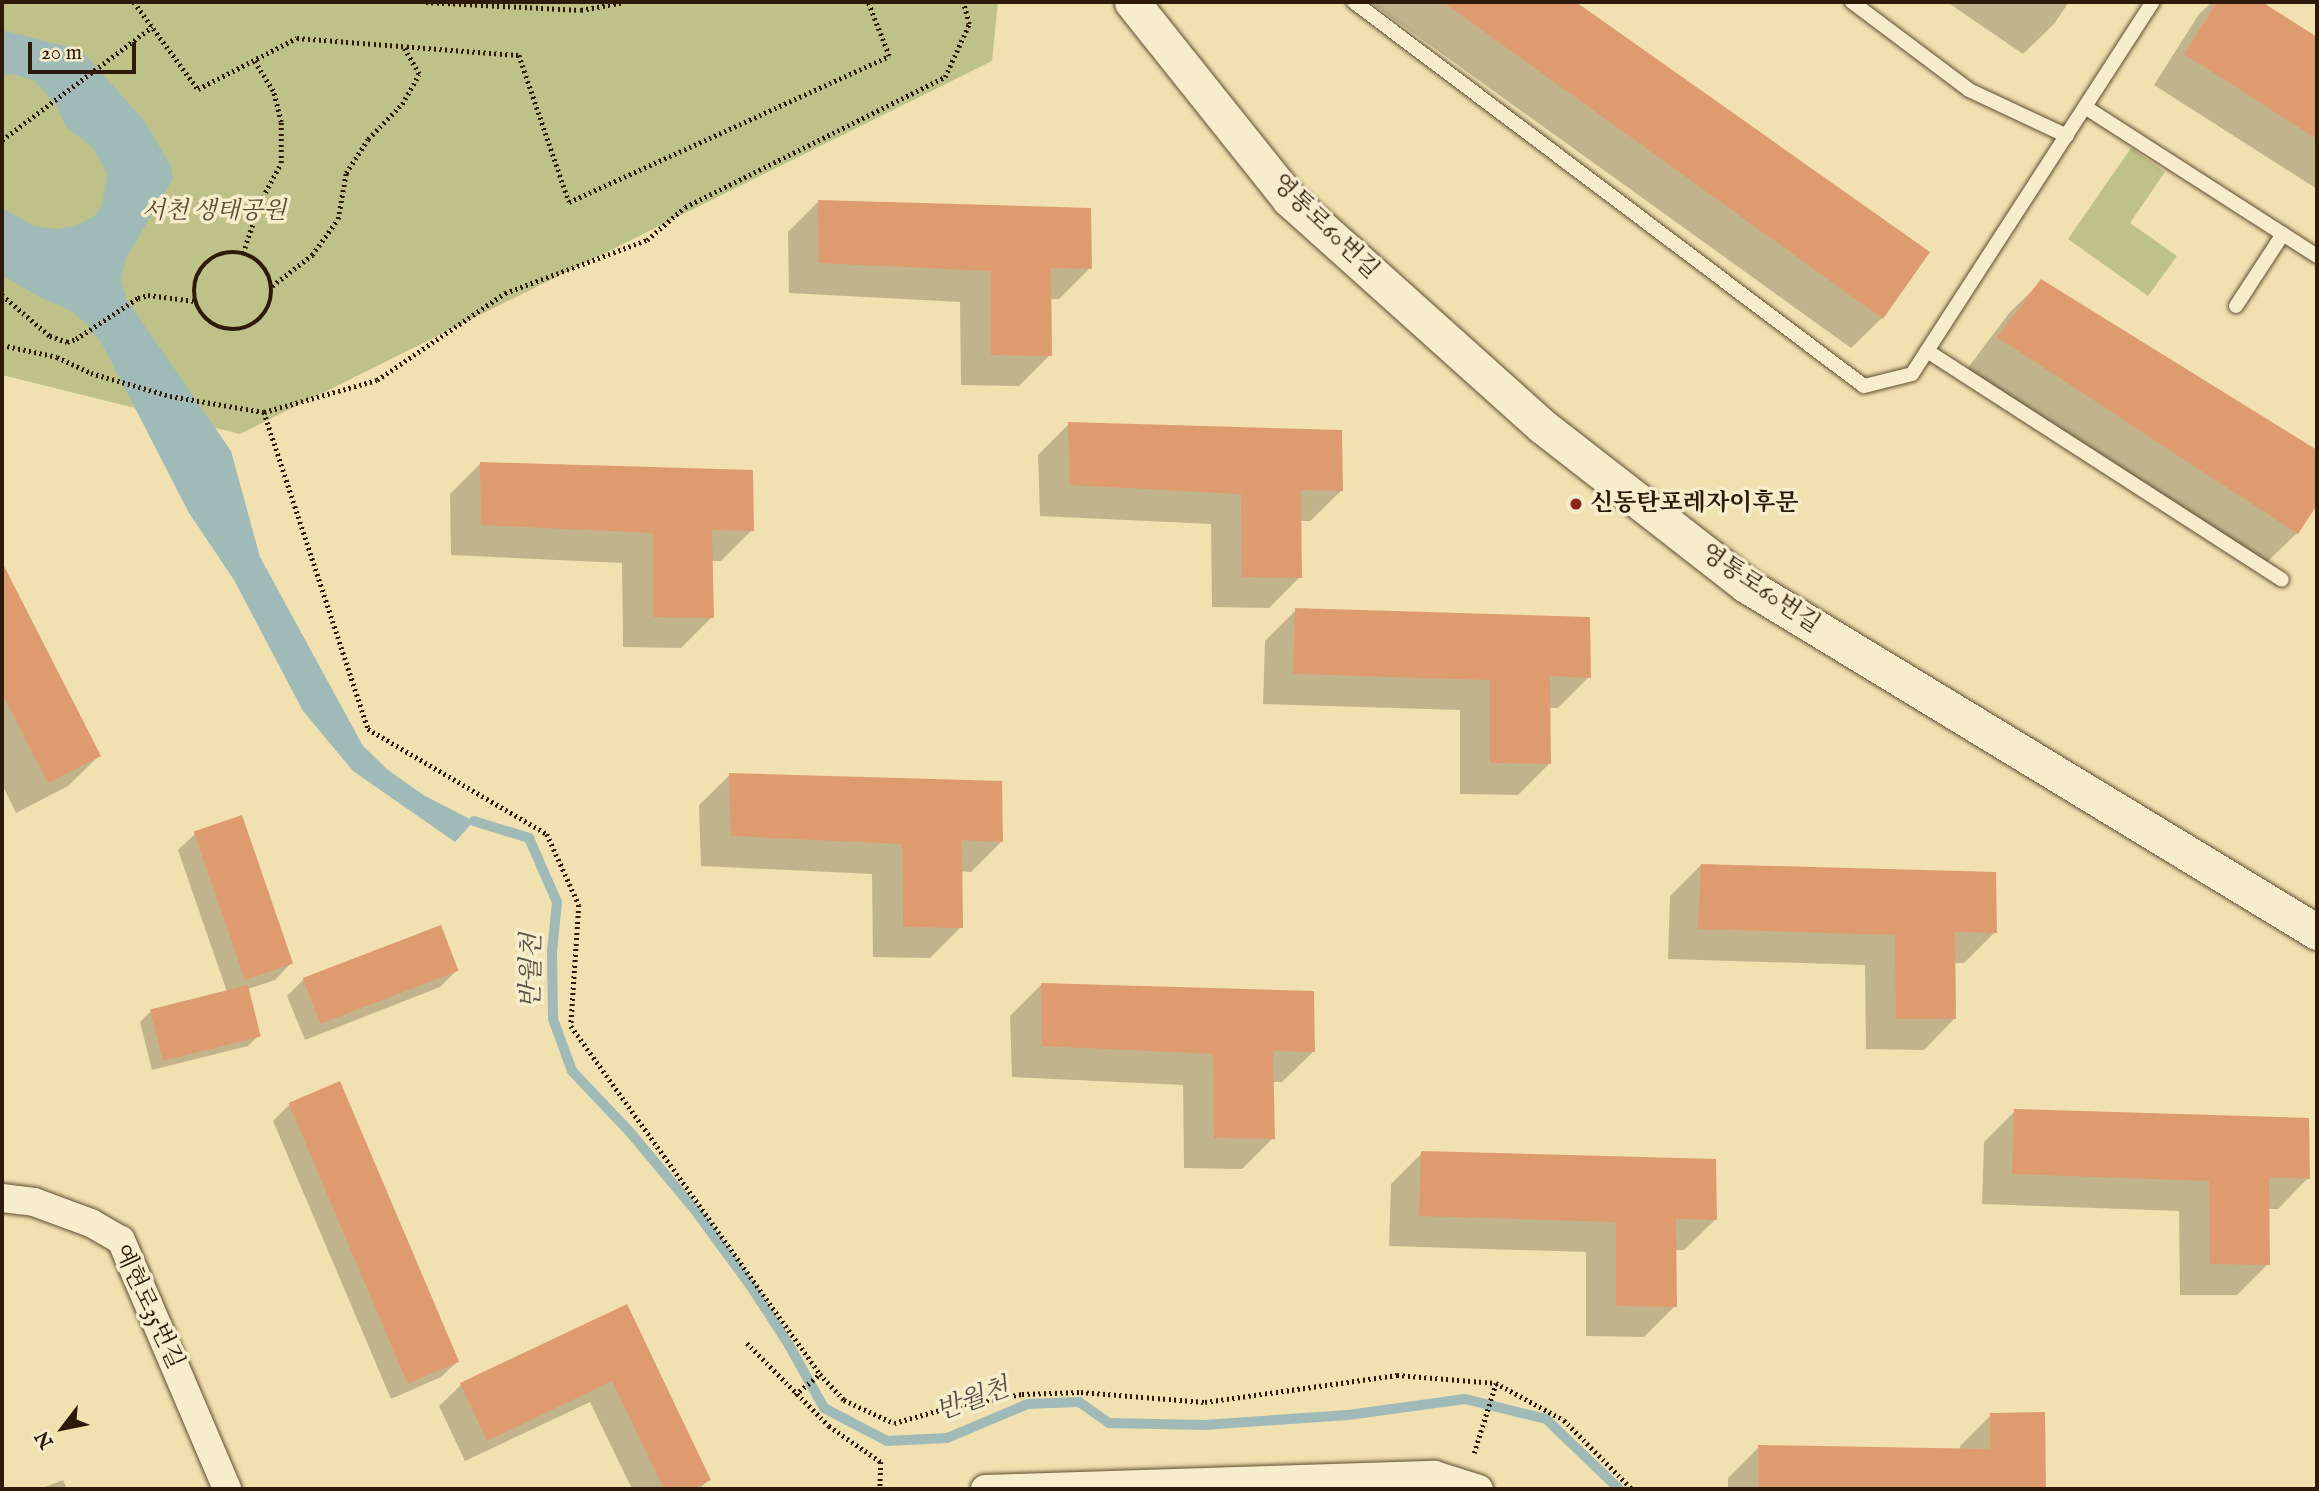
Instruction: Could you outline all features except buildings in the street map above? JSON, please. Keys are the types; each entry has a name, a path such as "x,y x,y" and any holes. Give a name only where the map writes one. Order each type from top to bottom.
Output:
{"street":[{"name":"영통로60번길","path":"1132,2 1289,199 1542,426 1746,585 2317,932"},
{"name":"예현로35번길","path":"2,1198 34,1202 80,1219 121,1240 227,1489"},
{"path":"985,1489 1435,1475 1479,1489"}],"lane":[{"path":"1354,2 1864,386 1912,374 2153,2"},
{"path":"1852,2 1969,90 2067,136"},
{"path":"2085,107 2317,256"},
{"path":"2236,306 2283,234"},
{"path":"1927,351 2283,580"}],"path":[{"path":"134,2 198,89 297,38 519,55 569,202 889,56 868,2"},
{"path":"426,2 581,10 624,2"},
{"path":"2,345 57,357 91,373 170,396 264,412 377,380 505,293 647,240 685,207 944,77 969,24 963,2"},
{"path":"2,140 152,27"},
{"path":"272,286 312,255 338,219 346,173 368,139 402,104 419,74 403,46"},
{"path":"243,253 260,202 281,163 281,122 273,91 254,60"},
{"path":"243,253 265,268 272,286 270,303 265,314 245,328 233,331 210,323 200,313 193,288 205,263 216,255 243,253"},
{"path":"2,295 50,336 67,342 76,339 138,298 148,295 195,301"},
{"path":"264,412 368,729 547,834 579,905 571,1026 820,1374 844,1400 894,1423 954,1406 1022,1394 1081,1392 1205,1402 1397,1374 1496,1383 1563,1420 1632,1489"},
{"path":"747,1343 795,1395 829,1426 881,1462 880,1489"},
{"path":"795,1395 820,1374"},
{"path":"1474,1451 1496,1383"}],"green space":[{"name":"서천 생태공원","path":"2,2 998,2 992,61 240,434 2,375"},
{"path":"2131,148 2165,172 2130,223 2177,256 2148,296 2068,239"}],"water":[{"path":"2,30 81,50 143,119 170,164 173,179 126,258 121,279 127,300 231,451 260,557 363,746 388,770 425,796 474,821 455,842 353,771 303,711 234,580 189,513 102,344 87,324 70,310 41,298 2,275 2,208 34,226 57,229 75,226 94,216 102,205 107,173 92,147 66,127 56,105 35,81 12,74 2,76"}],"waterway":[{"name":"반월천","path":"474,821 529,838 557,902 552,952 553,1019 572,1071 629,1131 695,1210 752,1288 789,1345 824,1408 887,1441 947,1438 1028,1404 1079,1402 1109,1423 1204,1425 1348,1415 1465,1399 1546,1419 1619,1489"}],"place":[{"name":"신동탄포레자이후문","path":"1576,504"}]}
